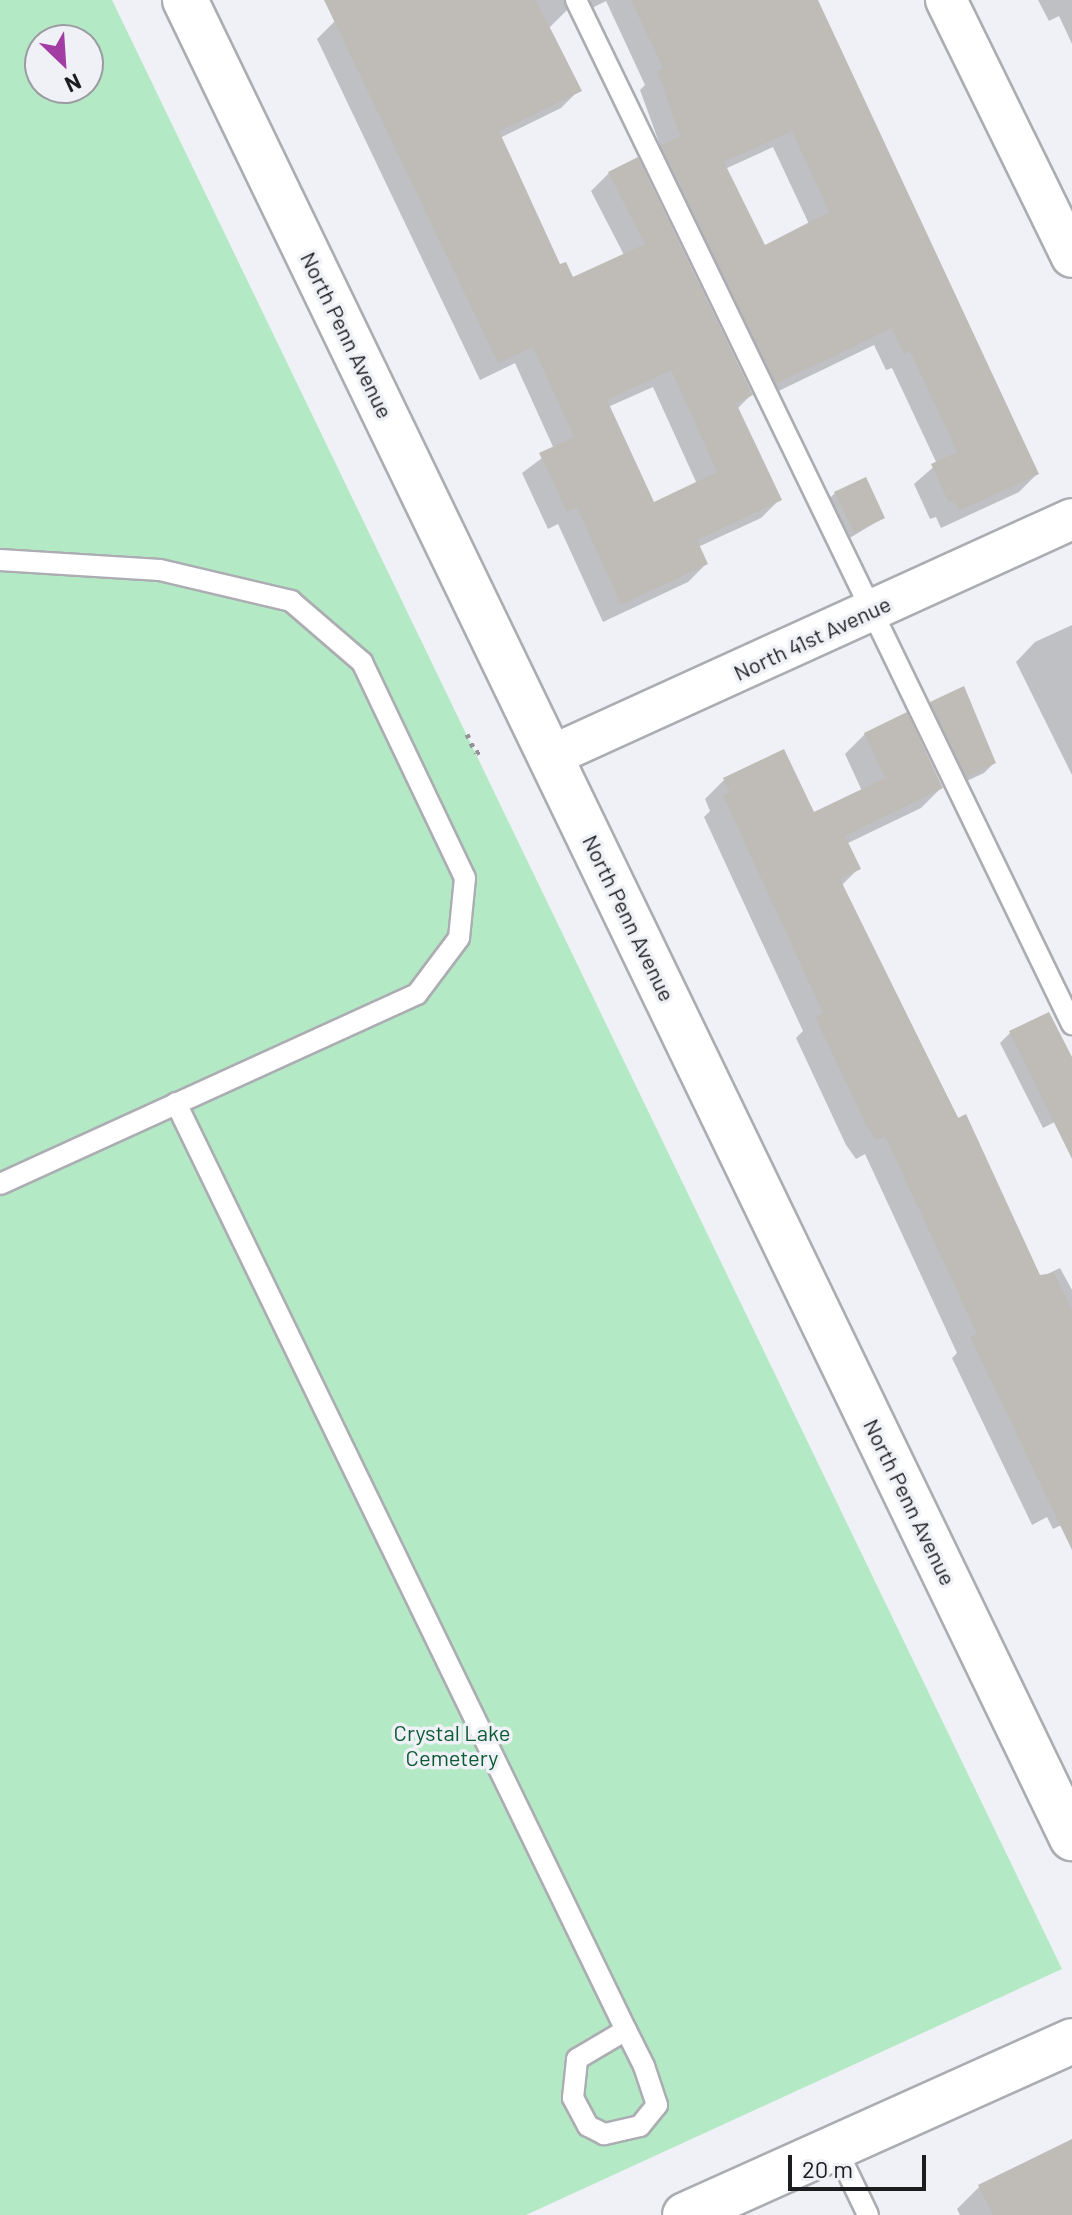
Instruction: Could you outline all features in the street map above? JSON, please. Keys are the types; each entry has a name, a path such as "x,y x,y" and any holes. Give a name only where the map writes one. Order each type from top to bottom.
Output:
{"main road":[{"name":"North Penn Avenue","path":"185,0 1072,1838"},
{"path":"685,2215 1072,2041"}],"street":[{"path":"946,0 1072,257"},
{"name":"North 41st Avenue","path":"551,756 1072,519"}],"lane":[{"path":"576,0 1072,1024"},
{"path":"0,560 160,570 291,601 362,662 465,878 459,938 417,994 0,1184"},
{"path":"176,1103 626,2030 657,2105 640,2126 604,2134 588,2126 573,2098 577,2059 626,2030"},
{"path":"835,2146 868,2215"}],"path":[{"path":"467,734 476,753 484,749"}],"green space":[{"name":"Crystal Lake Cemetery","path":"0,0 112,0 1062,1969 526,2215 0,2215"}],"building":[{"path":"324,0 536,0 582,91 499,131 560,264 566,262 573,277 645,244 608,172 638,157 753,395 736,403 782,500 697,540 708,564 621,605 577,507 567,512 539,453 574,437 533,347 498,363","holes":["671,370 717,472 654,502 607,400"]},
{"path":"631,0 818,0 1039,474 959,511 954,500 949,503 931,464 957,452 910,351 904,354 892,328 776,384 661,145 680,136 657,71 663,68","holes":["792,131 829,212 765,245 724,162"]},
{"path":"866,477 885,518 854,533 834,492"},
{"path":"964,686 996,763 967,777 930,702"},
{"path":"907,712 943,788 845,836 861,869 840,879 958,1118 966,1114 1040,1275 1054,1273 1072,1311 1072,1550 970,1337 977,1334 885,1136 877,1140 866,1125 815,1017 823,1013 723,796 730,792 723,778 784,749 814,812 885,778 864,733"},
{"path":"1049,1012 1072,1057 1072,1159 1009,1031"},
{"path":"1072,2139 1072,2215 993,2215 978,2185"}]}
